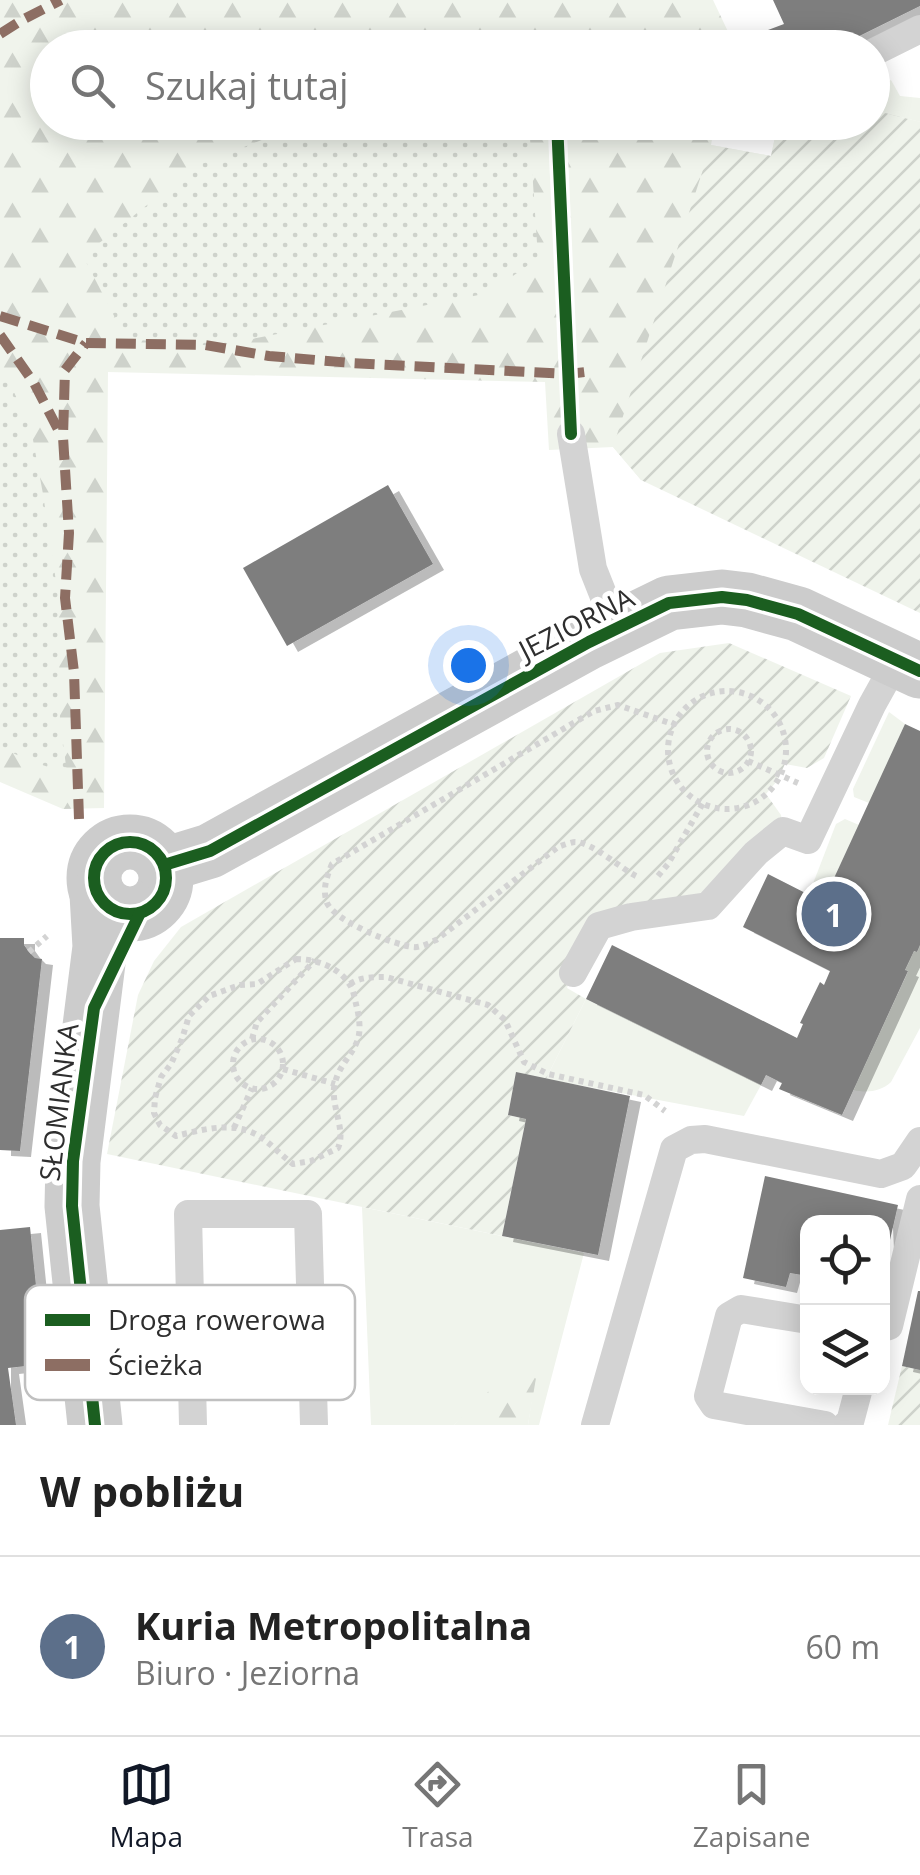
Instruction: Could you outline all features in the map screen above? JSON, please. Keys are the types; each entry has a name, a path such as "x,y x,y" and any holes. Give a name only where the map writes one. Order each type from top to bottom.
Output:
{"street":[{"name":"JEZIORNA","path":"164,865 210,851 616,627 670,603 722,597 747,600 798,614 908,666"},
{"name":"SŁOMIANKA","path":"80,1285 72,1206 73,1161 100,948 118,904 94,882 98,859 116,844 127,842 149,848 164,865"},
{"name":"SŁOMIANKA","path":"92,1400 95,1425"}],"lane":[{"path":"890,44 920,29"},
{"path":"570,434 592,570 616,627"},
{"path":"573,973 599,926 631,917 708,906 756,853 783,831 808,840 872,704 908,666"},
{"path":"594,1425 674,1149 690,1140 706,1139 881,1174 903,1166 920,1141"},
{"path":"890,1318 920,1199"},
{"path":"190,1285 188,1214 308,1214 310,1285"},
{"path":"800,1319 741,1309 729,1316 708,1396 714,1405 824,1425"},
{"path":"846,1425 857,1395"},
{"path":"192,1400 193,1425"},
{"path":"313,1400 314,1425"}],"path":[{"path":"734,691 750,695 776,716 783,730 786,747 777,781 766,794 736,808 703,804 678,782 671,767 668,751 674,725 688,706 702,697 734,691"},
{"path":"674,725 618,705 594,711 332,864 324,883 328,904 342,919 363,930 415,948 436,940 558,847 574,842 586,845 631,874 648,879 661,874 703,804"},
{"path":"723,730 738,730 751,747 744,767 732,772 724,772 713,764 708,752 712,738 723,730"},
{"path":"29,952 55,929"},
{"path":"296,959 316,960 350,984 360,1019 358,1040 335,1084 333,1104 343,1138 338,1148 311,1161 293,1164 246,1130 216,1127 176,1136 160,1126 154,1113 154,1098 189,1016 218,991 257,984 296,959"},
{"path":"252,1039 258,1022 316,960"},
{"path":"350,984 370,976 386,976 488,1005 505,1020 524,1062 548,1074 644,1095 670,1115"},
{"path":"252,1039 276,1045 281,1052 283,1069 268,1087 252,1088 238,1079 233,1064 238,1048 252,1039"},
{"path":"283,1069 335,1084"},
{"path":"234,1128 252,1088"}],"green space":[{"path":"0,0 713,0 727,30 30,30 30,140 712,140 711,145 771,156 774,140 890,140 890,114 920,122 641,480 613,447 549,450 545,382 108,372 104,808 63,809 0,782"},
{"path":"890,81 900,96 920,98 920,122 890,114"},
{"path":"890,114 920,122 920,613 641,480 613,447 711,145 771,156 774,140 890,140"},
{"path":"262,140 530,140 538,258 489,293 216,346 126,339 83,256 196,166"},
{"path":"0,362 31,429 43,494 58,595 60,721 67,773 0,747"},
{"path":"729,643 851,696 824,758 807,768 785,764 766,794 781,815 783,831 708,906 599,926 567,988 586,999 546,1079 516,1073 508,1115 526,1119 502,1236 107,1154 138,995 154,961 181,927 660,653"},
{"path":"889,712 905,724 869,803 854,797 853,789"},
{"path":"845,819 859,825 823,902 809,894 836,824"},
{"path":"920,945 920,1028 891,1082 873,1091 853,1090 908,972 905,970"},
{"path":"586,999 761,1085 744,1116 546,1079"},
{"path":"362,1207 584,1253 539,1425 528,1425 535,1378 469,1412 454,1425 371,1425"},
{"path":"902,1366 920,1370 920,1425 888,1425"},
{"path":"520,1375 536,1378 528,1425 454,1425 496,1384"}],"building":[{"path":"773,0 920,0 920,6 871,30 768,30 784,24"},
{"path":"388,485 433,564 287,646 243,568"},
{"path":"905,724 920,731 920,945 905,970 908,971 842,1115 779,1089 782,1083 766,1075 761,1085 586,999 612,945 797,1038 820,982 824,985 830,971 743,927 768,874 823,902"},
{"path":"0,938 24,938 29,952 42,959 20,1151 0,1150"},
{"path":"516,1072 630,1096 598,1255 502,1236 526,1119 508,1115"},
{"path":"765,1176 898,1205 890,1240 890,1215 800,1215 800,1275 790,1273 786,1287 743,1278"},
{"path":"30,1227 36,1285 25,1285 25,1366 8,1368 16,1425 0,1425 0,1230"},
{"path":"920,1291 920,1370 902,1366"}],"marked path":[{"path":"0,34 61,0"},
{"path":"0,316 86,343 205,345 269,356 352,363 585,372"},
{"path":"0,335 34,383 62,437"},
{"path":"79,819 74,672 65,598 69,533 63,437 65,370 86,343"}],"cycle path":[{"path":"558,140 571,434"},
{"path":"164,865 210,851 589,642 669,603 722,597 747,600 798,614 920,671"},
{"path":"130,842 155,853 166,878 155,903 130,914 105,903 94,878 105,853 130,842"},
{"path":"80,1285 72,1206 73,1161 94,1008 140,913"},
{"path":"92,1400 95,1425"}],"place":[{"name":"Kuria Metropolitalna","path":"834,914"}]}
